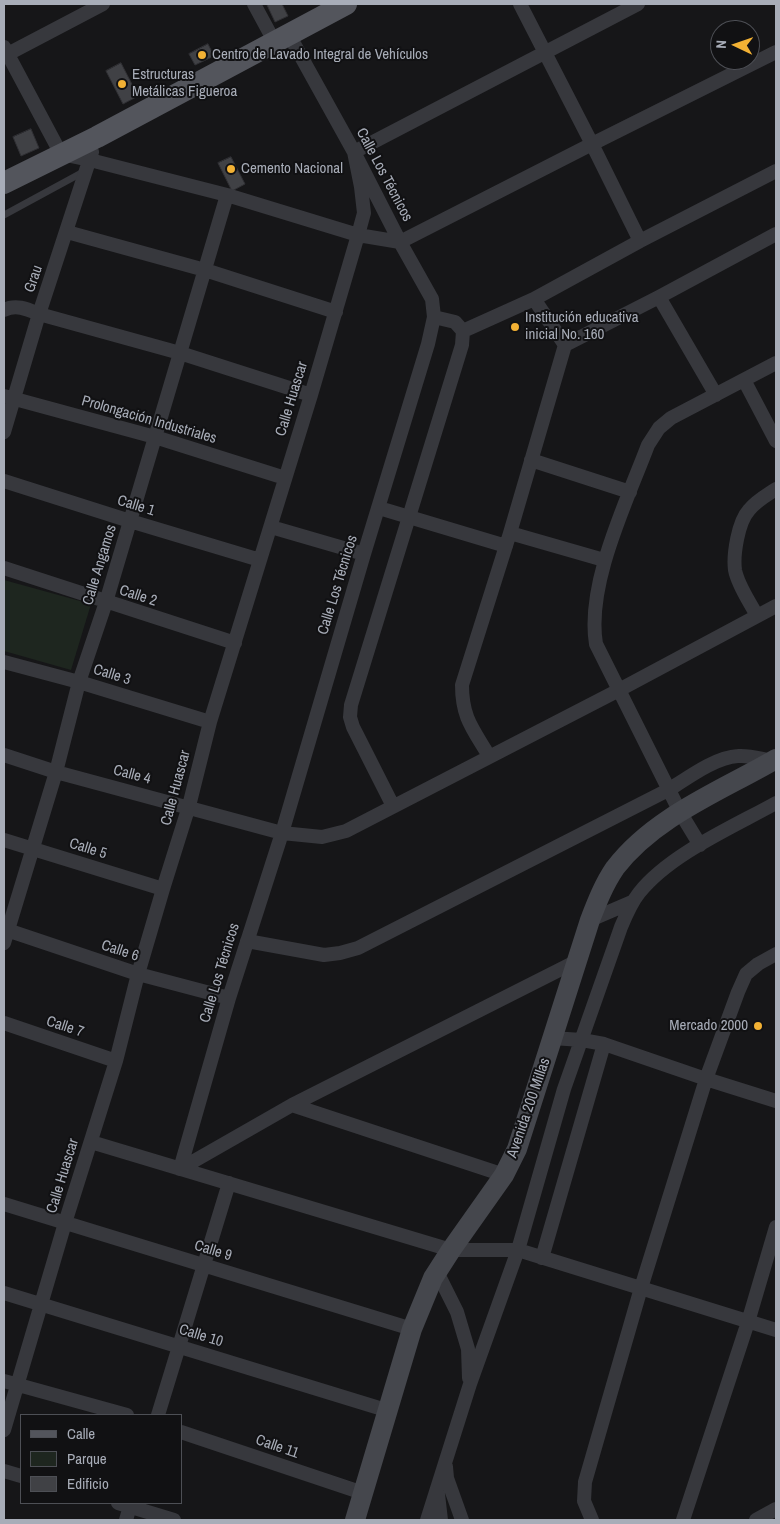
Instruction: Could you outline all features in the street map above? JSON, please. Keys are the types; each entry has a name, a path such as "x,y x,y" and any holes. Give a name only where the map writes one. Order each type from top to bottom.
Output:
{"main road":[{"path":"4,183 97,137 281,37 346,4"},
{"name":"Avenida 200 Millas","path":"355,1520 412,1330 437,1272 504,1175 517,1149 590,920 605,885 625,857 651,832 680,812 775,760"}],"street":[{"path":"103,4 5,53 62,154 88,165 227,195 358,235 400,242 776,52"},
{"name":"Calle Los Técnicos","path":"180,1169 229,998 282,833 428,344 434,317 432,299 400,242 354,152 281,37 254,4"},
{"path":"520,4 640,241"},
{"path":"354,152 638,4"},
{"name":"Grau","path":"4,432 9,397 67,232 97,137"},
{"name":"Calle Huascar","path":"4,1430 65,1223 116,1060 138,974 189,806 210,722 271,527 364,214 354,152"},
{"path":"463,331 534,299 640,241 776,171"},
{"name":"Calle Angamos","path":"5,934 33,849 56,772 79,682 106,602 227,195"},
{"path":"67,232 205,270 336,312"},
{"path":"489,756 466,717 462,703 462,686 508,540 565,345 776,234"},
{"path":"659,297 716,395"},
{"path":"534,299 565,345"},
{"path":"4,310 10,307 24,308 39,314 180,353 311,395"},
{"path":"393,806 353,727 350,717 351,705 462,345 463,331 455,322 434,317"},
{"path":"700,845 680,812 596,644 594,615 604,560 648,445 659,428 671,418 776,363"},
{"path":"744,380 776,441"},
{"name":"Prolongación Industriales","path":"9,397 155,437 284,478"},
{"path":"531,460 630,492"},
{"name":"Calle 1","path":"4,481 260,560"},
{"path":"757,616 735,571 737,542 747,511 776,488"},
{"path":"379,508 508,540 604,560"},
{"path":"271,527 364,554"},
{"name":"Calle 2","path":"4,568 234,643"},
{"name":"Calle 4","path":"4,755 56,772 189,806 282,833 322,837 346,831 620,690 776,606"},
{"name":"Calle 3","path":"4,662 79,682 210,722"},
{"path":"247,941 324,955 358,948 727,758 750,756 775,760"},
{"path":"428,1520 470,1384 518,1250 564,1089 621,927 632,902 652,878 700,845 776,803"},
{"name":"Calle 5","path":"4,840 163,889"},
{"path":"590,920 632,902"},
{"name":"Calle 6","path":"5,934 138,974 229,998"},
{"path":"592,1520 584,1501 585,1482 641,1288 706,1079 746,974 758,964 776,954"},
{"path":"180,1169 292,1105 577,961"},
{"name":"Calle 7","path":"4,1023 116,1060"},
{"path":"552,1038 604,1044 776,1101"},
{"path":"542,1258 604,1044"},
{"path":"292,1105 504,1175"},
{"path":"91,1142 451,1250 518,1250 776,1330"},
{"path":"158,1414 229,1183"},
{"name":"Calle 9","path":"4,1204 412,1330"},
{"path":"683,1520 748,1322 776,1226"},
{"path":"437,1272 458,1312 468,1349 470,1384"},
{"name":"Calle 10","path":"4,1293 389,1411"},
{"path":"4,1381 123,1414"},
{"name":"Calle 11","path":"182,1432 363,1493"},
{"path":"446,1458 447,1478 462,1520"},
{"path":"4,1471 20,1476"},
{"path":"437,1487 442,1520"},
{"path":"126,1520 126,1504 174,1520"},
{"path":"756,1520 776,1509"}],"lane":[{"path":"4,215 88,165"}],"green space":[{"path":"4,580 91,604 71,670 4,651"}],"building":[{"path":"282,4 288,16 275,22 267,5"},
{"name":"Centro de Lavado Integral de Vehículos","path":"208,44 214,56 195,65 189,54"},
{"name":"Estructuras Metálicas Figueroa","path":"121,63 138,96 123,104 106,71"},
{"path":"31,129 39,148 21,156 13,137"},
{"path":"231,157 245,184 232,191 218,163"}],"place":[{"name":"Centro de Lavado Integral de Vehículos","path":"202,55"},
{"name":"Estructuras Metálicas Figueroa","path":"122,84"},
{"name":"Cemento Nacional","path":"231,169"},
{"name":"Institución educativa inicial No. 160","path":"515,327"},
{"name":"Mercado 2000","path":"758,1026"}]}
